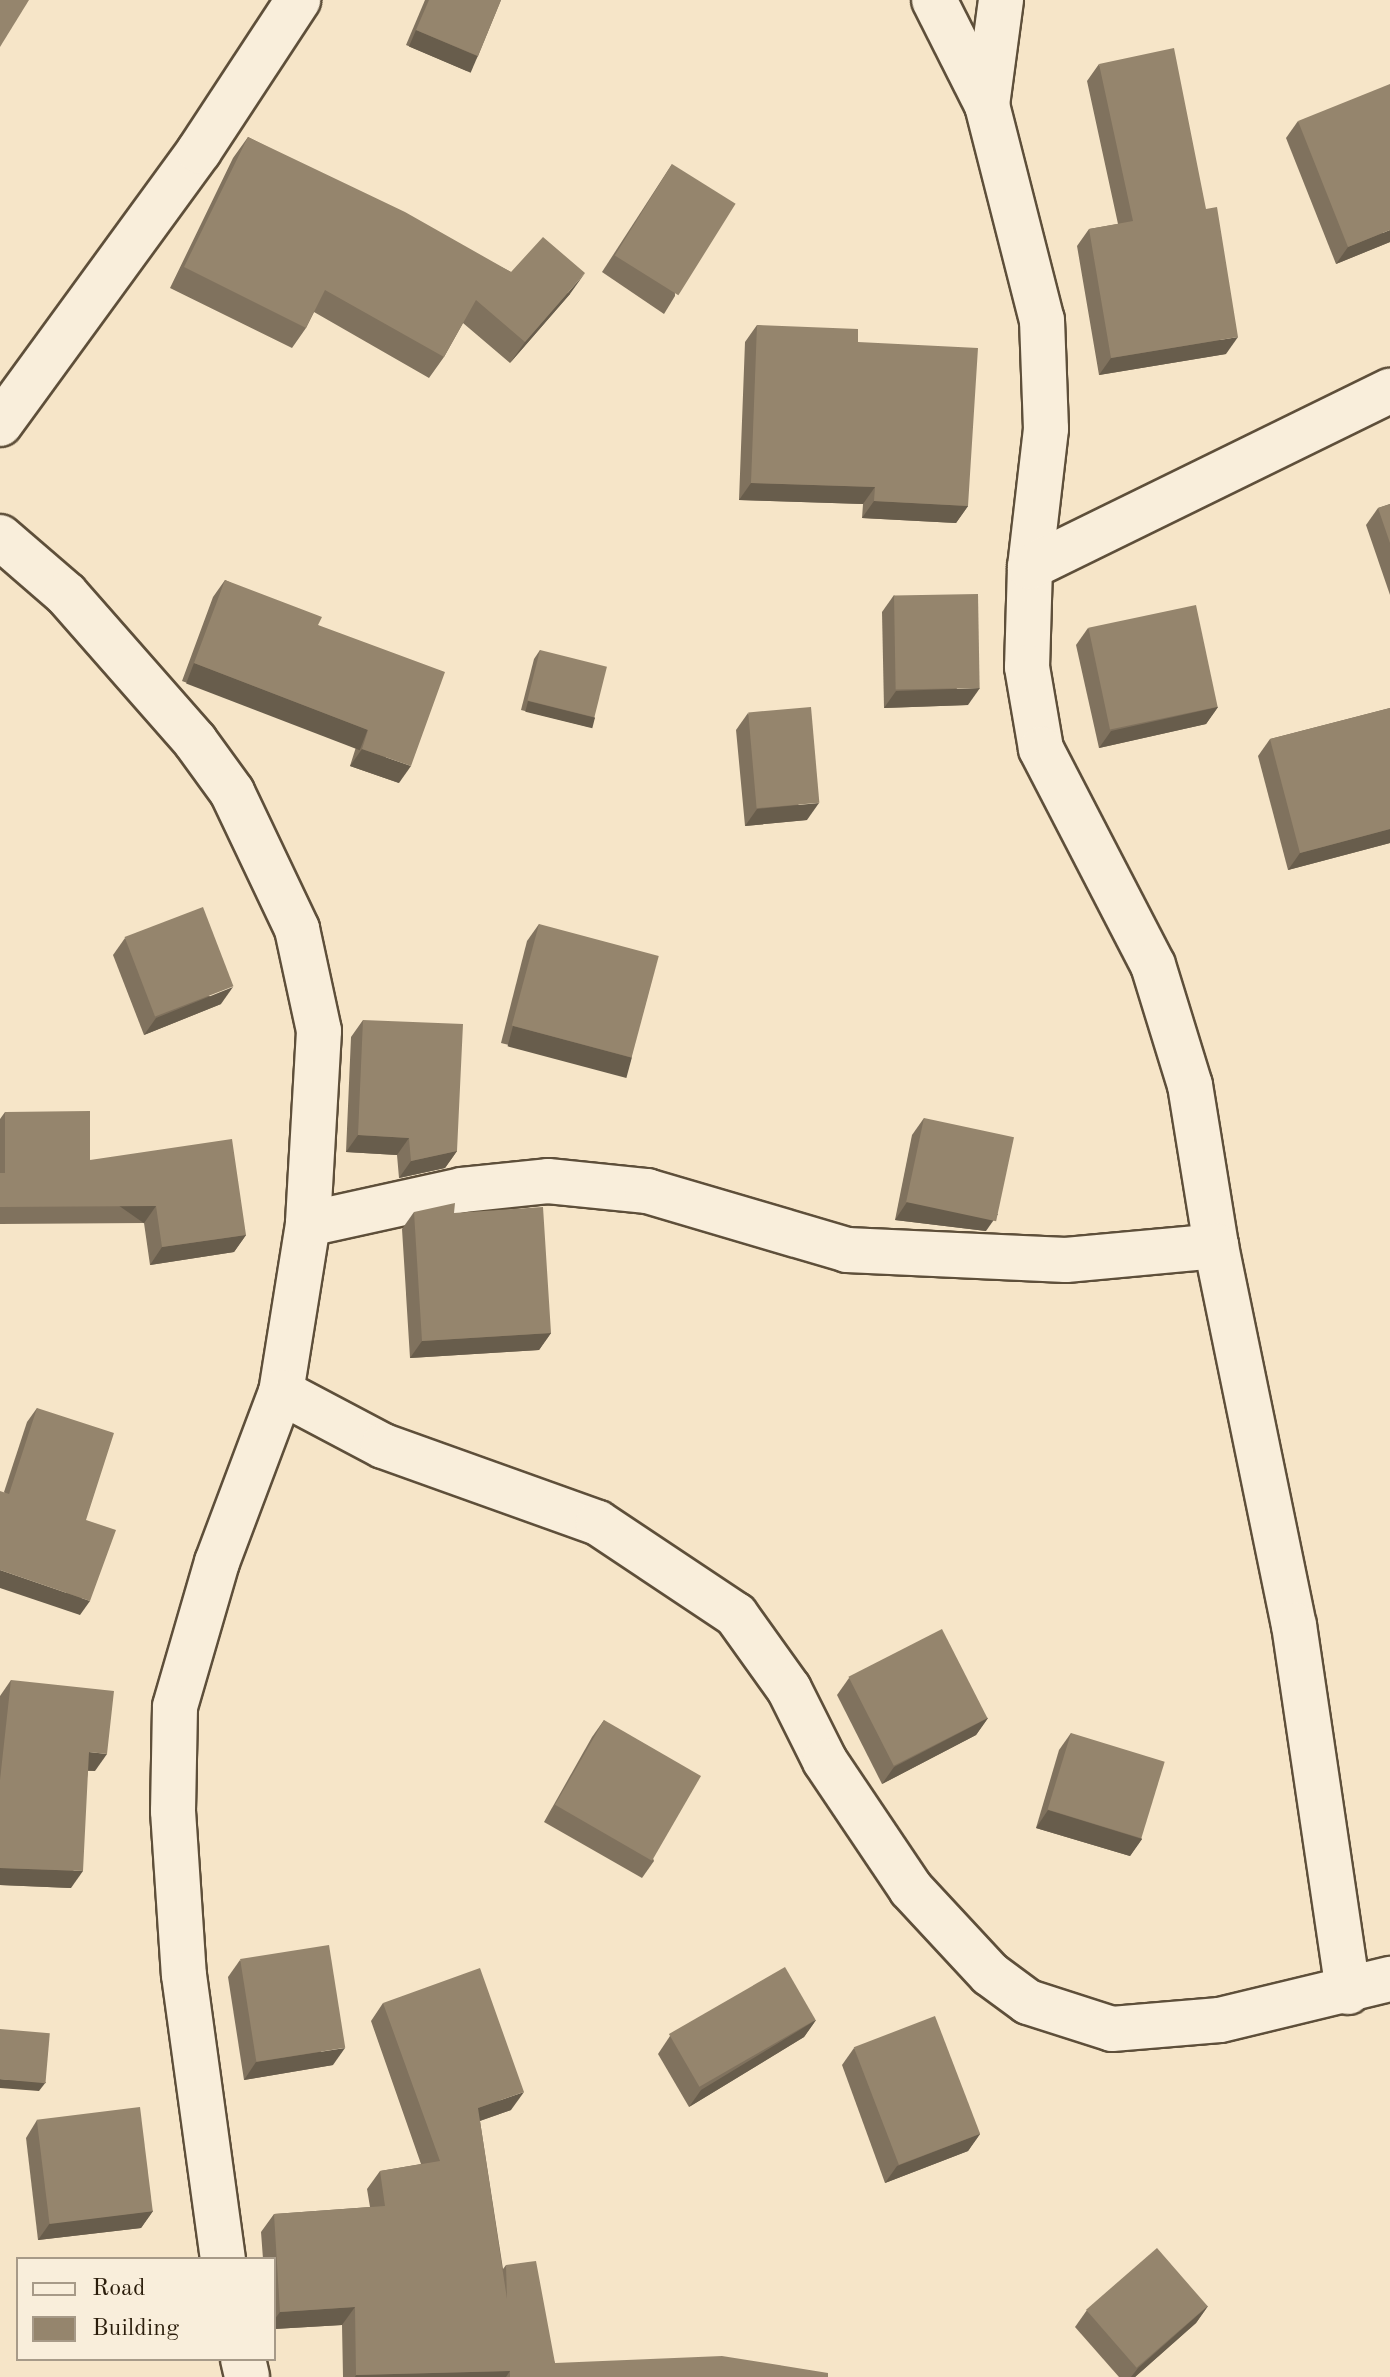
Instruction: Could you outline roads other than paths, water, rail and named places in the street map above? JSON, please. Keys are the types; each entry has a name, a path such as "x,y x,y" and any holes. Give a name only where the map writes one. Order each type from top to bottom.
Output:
{"street":[{"path":"0,424 199,151 298,0"},
{"path":"934,0 987,105 1042,320 1046,429 1030,567 1027,667 1041,749 1153,965 1190,1085 1216,1246 1294,1625 1348,1992"},
{"path":"987,105 1001,0"},
{"path":"1030,567 1390,391"},
{"path":"0,537 66,594 195,741 232,792 277,881 297,929 319,1031 308,1224 281,1392 217,1562 175,1707 173,1811 184,1975 223,2257"},
{"path":"308,1224 462,1190 548,1181 647,1191 847,1250 1066,1260 1216,1246"},
{"path":"281,1392 383,1446 598,1523 736,1615 789,1689 825,1761 911,1889 990,1974 1028,2002 1112,2029 1220,2020 1348,1992 1390,1979"}]}
